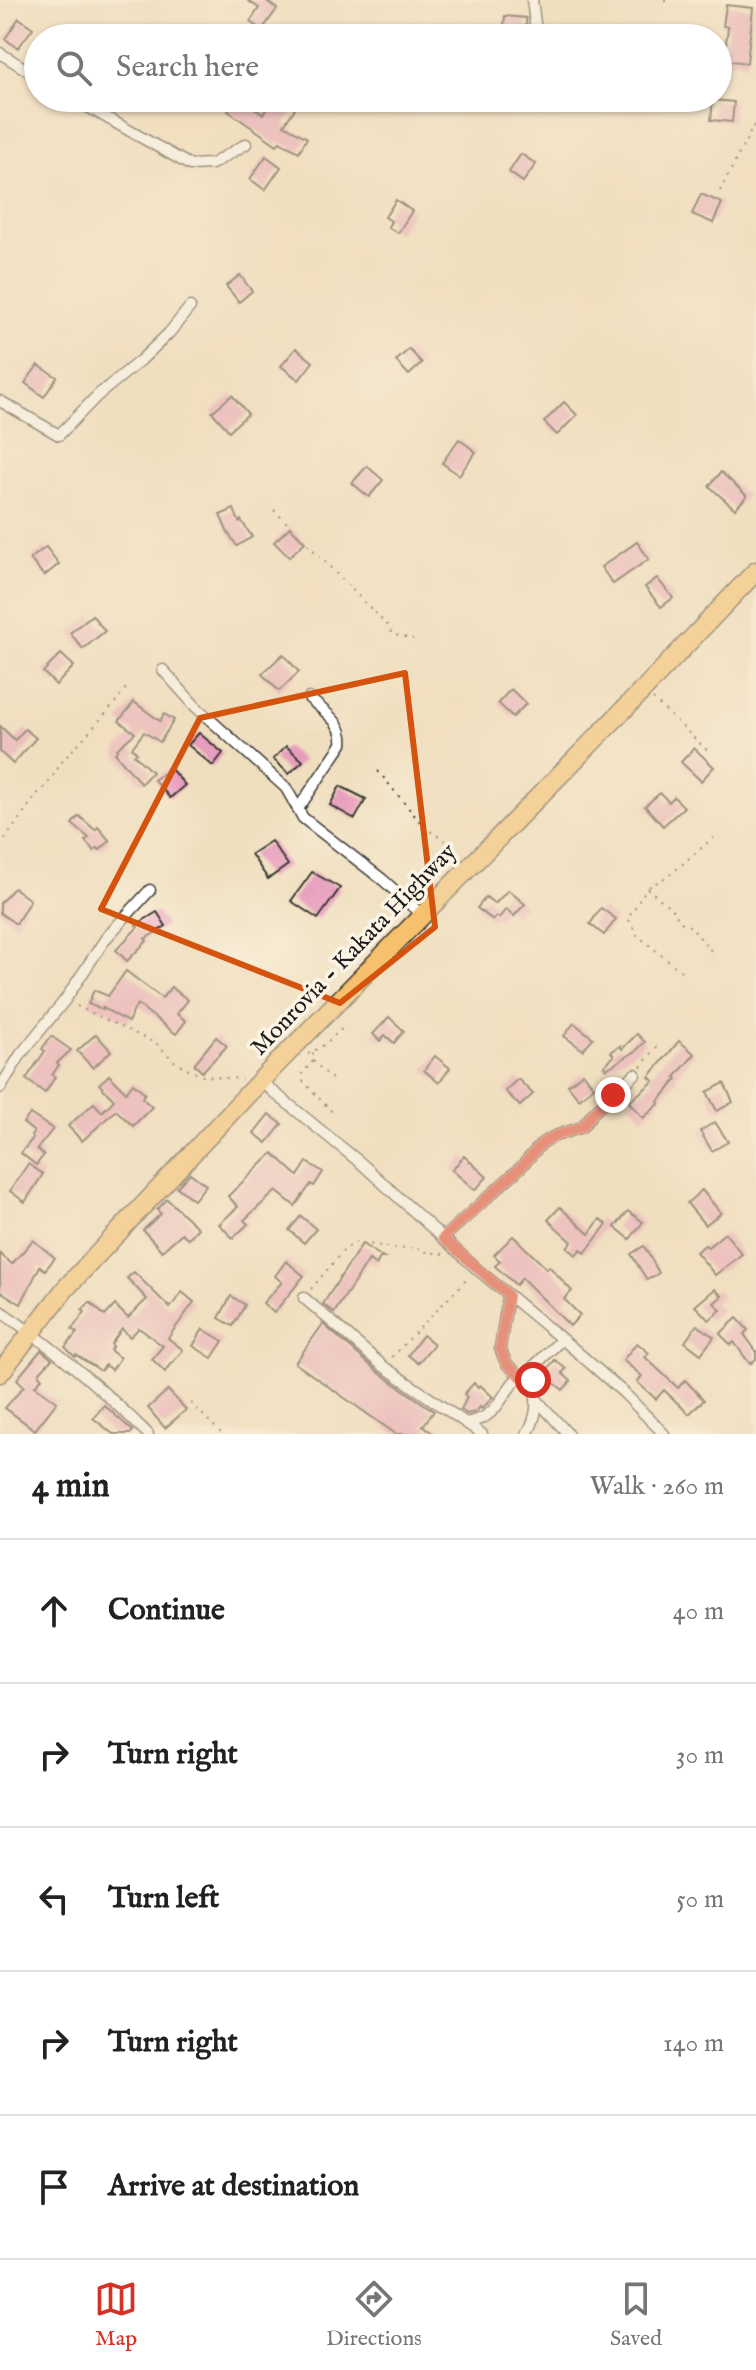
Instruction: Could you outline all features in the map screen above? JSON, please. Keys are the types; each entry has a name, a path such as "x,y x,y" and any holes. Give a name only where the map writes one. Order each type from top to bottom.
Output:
{"highway":[{"name":"Monrovia - Kakata Highway","path":"0,1373 65,1289 260,1081 756,571"}],"street":[{"path":"532,0 535,24"},
{"path":"0,53 24,68"},
{"path":"97,112 190,165 212,164 246,144"},
{"path":"0,401 59,435 98,395 169,333 190,307"},
{"path":"163,670 196,707 286,788 303,818 383,880 422,915"},
{"path":"298,809 342,744 343,736 339,725 309,698"},
{"path":"0,1088 21,1054 65,1000 106,938 150,890"},
{"path":"443,1238 521,1167 542,1143 582,1127 635,1074"},
{"path":"260,1081 362,1164 477,1269 575,1350 664,1434"},
{"path":"508,1295 500,1348 506,1363 520,1376"},
{"path":"304,1298 383,1366 482,1434"},
{"path":"0,1311 107,1394 148,1434"},
{"path":"466,1423 486,1416 513,1380 532,1368 561,1340"},
{"path":"527,1434 534,1423 538,1401 532,1368"},
{"path":"538,1401 568,1434"}],"path":[{"path":"664,0 672,0"},
{"path":"720,191 756,121"},
{"path":"274,510 388,626 392,634 413,639"},
{"path":"0,846 59,766 99,718 111,710 126,688"},
{"path":"643,690 711,754"},
{"path":"378,771 425,828 452,845 469,867"},
{"path":"681,971 637,935 628,918 647,888 671,874 714,837"},
{"path":"647,888 671,908 681,922 691,927 713,953"},
{"path":"65,1000 157,1044 175,1062 202,1076 260,1081"},
{"path":"293,1047 305,1055 314,1052 346,1025"},
{"path":"635,1074 660,1043"},
{"path":"314,1052 313,1061 302,1074 302,1080 332,1112"},
{"path":"313,1061 333,1080"},
{"path":"304,1298 344,1250 356,1242 427,1252 460,1253"},
{"path":"383,1366 477,1269"},
{"path":"191,1403 222,1434"}],"highlighted area":[{"path":"405,673 435,927 340,1003 101,909 200,718"}],"building":[{"path":"247,0 265,0 277,9 266,24 253,24 250,22 259,8"},
{"path":"726,5 753,8 747,63 732,61 732,24 723,24"},
{"path":"505,16 526,18 526,24 504,24"},
{"path":"19,18 27,24 24,24 24,40 18,48 5,39"},
{"path":"734,102 732,122 711,120 712,112 732,112"},
{"path":"229,112 293,112 284,125 307,138 299,152 280,142 277,145"},
{"path":"521,154 536,164 523,182 509,172"},
{"path":"266,156 281,167 265,190 250,179"},
{"path":"701,194 722,203 713,223 692,214"},
{"path":"396,200 412,211 398,233 388,227 391,221 385,217"},
{"path":"240,275 252,291 239,302 226,286"},
{"path":"296,348 313,362 299,380 281,366"},
{"path":"409,349 422,363 409,375 396,361"},
{"path":"38,365 57,377 44,397 25,383"},
{"path":"232,395 248,414 229,431 212,412"},
{"path":"564,402 577,415 557,435 544,422"},
{"path":"459,439 476,452 459,475 442,463"},
{"path":"367,466 383,480 369,497 352,483"},
{"path":"721,472 747,496 735,509 709,486"},
{"path":"234,509 239,522 241,520 252,537 237,546 220,515"},
{"path":"290,527 305,542 289,557 274,542"},
{"path":"637,542 649,559 613,584 601,567"},
{"path":"46,547 59,564 44,576 30,559"},
{"path":"657,578 673,598 661,607 645,587"},
{"path":"92,615 105,631 83,649 70,633"},
{"path":"61,654 74,666 56,685 43,672"},
{"path":"283,654 299,672 279,691 262,674"},
{"path":"511,689 526,704 513,717 498,703"},
{"path":"134,702 160,721 164,714 174,720 160,742 144,732 132,748 137,753 134,755 152,772 141,784 115,753 135,733 119,721"},
{"path":"0,726 15,740 25,729 36,738 13,764 0,752"},
{"path":"199,733 223,753 213,766 188,745"},
{"path":"286,746 303,761 289,774 273,759"},
{"path":"694,748 714,767 701,781 681,762"},
{"path":"170,768 185,785 170,798 154,780"},
{"path":"340,786 366,799 355,819 330,805"},
{"path":"660,793 669,802 674,797 684,807 663,826 645,806"},
{"path":"79,816 95,830 98,827 110,841 100,850 94,851 85,841 89,838 72,824"},
{"path":"271,841 288,865 268,879 251,854"},
{"path":"312,872 340,888 318,919 291,901"},
{"path":"14,888 30,900 16,924 0,913 0,903"},
{"path":"508,890 525,904 514,916 506,909 493,920 477,908 486,897 495,904"},
{"path":"601,908 616,919 604,935 590,924"},
{"path":"157,912 166,926 145,939 147,941 127,961 116,950 138,927 136,925"},
{"path":"126,971 162,998 171,987 188,1000 177,1014 186,1021 176,1034 137,1004 128,1022 103,1008 88,1004 94,990 108,996"},
{"path":"389,1017 404,1031 394,1043 385,1035 380,1041 373,1034"},
{"path":"574,1023 593,1038 583,1050 564,1036"},
{"path":"96,1034 111,1051 93,1068 77,1051"},
{"path":"637,1034 645,1042 606,1069 604,1066 614,1056 611,1052 620,1046 622,1049"},
{"path":"51,1036 71,1050 57,1063 59,1065 52,1075 55,1077 45,1093 26,1079"},
{"path":"216,1037 227,1046 202,1072 194,1064"},
{"path":"679,1041 695,1054 675,1077 677,1079 659,1104 643,1118 629,1102 654,1081 649,1077"},
{"path":"435,1056 450,1068 439,1083 424,1070"},
{"path":"583,1073 594,1087 579,1099 568,1085"},
{"path":"109,1075 126,1092 133,1083 145,1093 142,1098 152,1107 133,1126 116,1110 82,1141 68,1126 94,1103 102,1112 114,1100 99,1084"},
{"path":"518,1079 533,1094 520,1106 505,1091"},
{"path":"724,1083 733,1102 717,1111 707,1092"},
{"path":"30,1114 53,1129 37,1149 44,1155 36,1165 21,1153 33,1138 34,1132 23,1123"},
{"path":"269,1114 282,1124 267,1143 254,1133"},
{"path":"715,1122 728,1142 712,1151 700,1131"},
{"path":"273,1153 298,1176 307,1162 323,1172 295,1206 276,1191 244,1220 248,1224 233,1238 219,1224 238,1207 228,1196"},
{"path":"464,1156 487,1177 475,1190 452,1170"},
{"path":"28,1164 43,1174 25,1202 10,1191"},
{"path":"190,1173 206,1185 194,1200 177,1187"},
{"path":"702,1190 721,1213 705,1225 687,1203"},
{"path":"167,1199 198,1228 188,1239 182,1233 162,1251 143,1230 161,1214 157,1210"},
{"path":"560,1207 589,1234 600,1219 607,1224 585,1253 581,1249 576,1255 567,1247 572,1242 548,1220"},
{"path":"628,1211 643,1222 630,1239 615,1227"},
{"path":"301,1216 316,1229 304,1243 289,1230"},
{"path":"725,1233 742,1254 715,1275 696,1252"},
{"path":"513,1236 547,1269 549,1266 572,1291 564,1299 580,1315 570,1326 522,1278 516,1285 495,1266 500,1261 494,1255"},
{"path":"33,1240 55,1258 45,1270 40,1266 21,1304 0,1291 0,1254 12,1264"},
{"path":"362,1244 384,1258 380,1258 376,1265 369,1260 334,1313 323,1304"},
{"path":"644,1246 659,1273 647,1280 631,1254"},
{"path":"286,1261 304,1276 274,1313 263,1303 282,1282 275,1276"},
{"path":"134,1272 170,1308 182,1292 194,1302 168,1338 183,1350 165,1372 152,1359 163,1346 139,1328 130,1337 122,1329 111,1344 110,1350 120,1358 112,1370 105,1365 101,1371 75,1357 65,1347 77,1333 72,1329 90,1302 105,1316 115,1305 128,1318 147,1299 127,1278"},
{"path":"715,1289 722,1296 714,1303 721,1310 709,1320 695,1306"},
{"path":"231,1296 245,1305 233,1326 219,1318"},
{"path":"737,1318 748,1330 744,1334 756,1351 756,1359 750,1364 734,1342 731,1345 720,1334"},
{"path":"323,1324 378,1372 434,1411 423,1426 434,1434 396,1434 295,1363"},
{"path":"697,1325 714,1337 701,1354 685,1342"},
{"path":"203,1329 223,1341 212,1358 193,1346"},
{"path":"423,1335 434,1344 418,1363 408,1355"},
{"path":"637,1343 649,1353 645,1357 678,1388 685,1380 704,1400 689,1414 664,1390 656,1399 637,1382 642,1376 623,1360"},
{"path":"41,1350 52,1359 40,1372 42,1378 35,1386 57,1402 35,1430 5,1408 24,1386 17,1379"},
{"path":"555,1360 566,1369 562,1373 571,1381 563,1390 543,1374"},
{"path":"474,1383 493,1397 482,1409 480,1407 476,1412 467,1414 461,1410 467,1397 464,1394"},
{"path":"168,1390 186,1410 165,1428 148,1408"},
{"path":"104,1405 133,1431 130,1434 113,1434 93,1418"}],"route":[{"path":"533,1380 532,1368 520,1376 506,1363 500,1348 508,1295 443,1238 521,1167 542,1143 582,1127 613,1095"}]}
